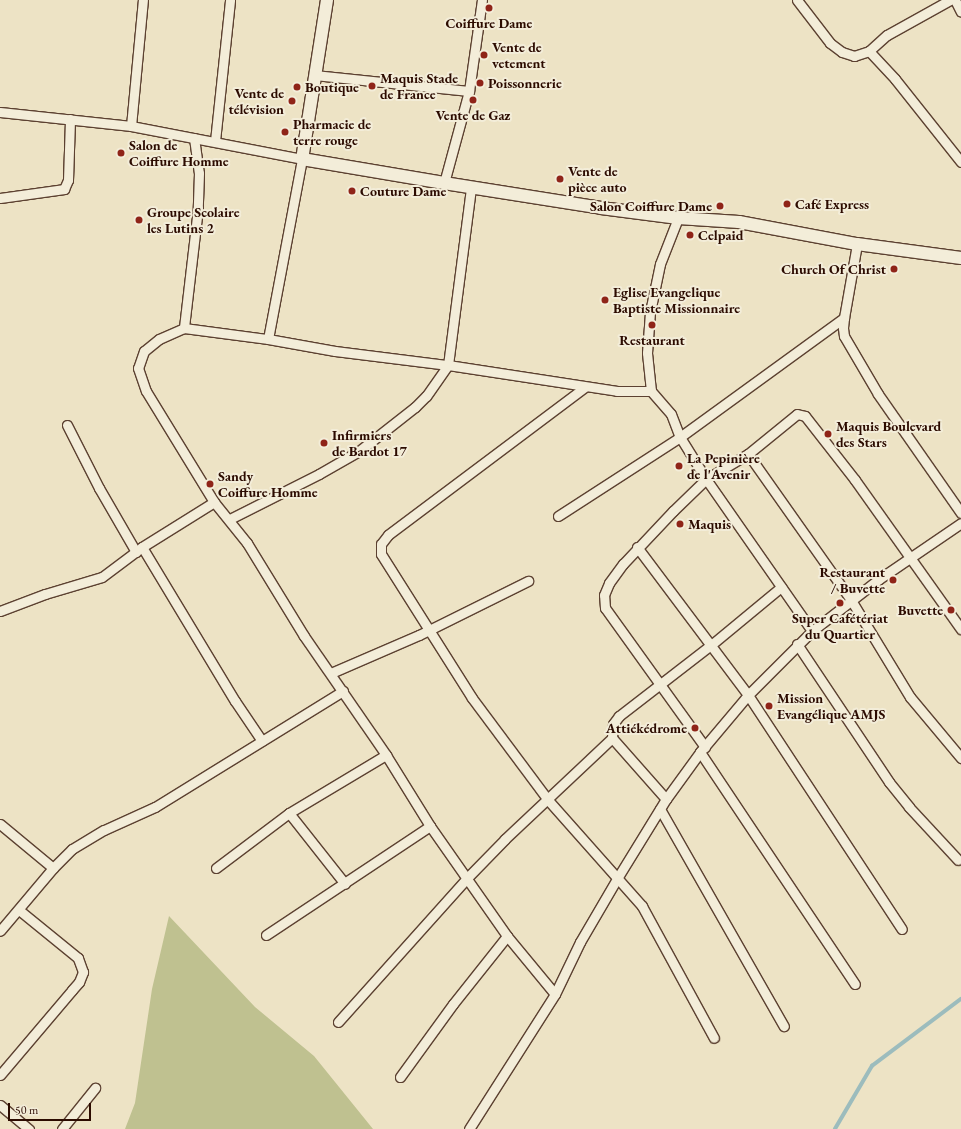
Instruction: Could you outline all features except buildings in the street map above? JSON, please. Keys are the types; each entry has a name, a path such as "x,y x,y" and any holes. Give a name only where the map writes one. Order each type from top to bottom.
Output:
{"street":[{"path":"131,126 143,0"},
{"path":"215,141 230,0"},
{"path":"268,339 302,158 327,0"},
{"path":"444,184 469,91 482,0"},
{"path":"797,0 830,43 842,52 854,56 869,51 887,35 950,0"},
{"path":"955,0 961,12"},
{"path":"869,51 895,79 961,162"},
{"path":"314,75 469,91"},
{"path":"0,112 131,126 444,184 678,218 739,222 857,244 961,258"},
{"path":"0,198 64,189 68,180 70,119"},
{"path":"184,328 198,208 199,173 194,138"},
{"path":"230,519 319,474 358,450 415,407 426,396 448,365 471,188"},
{"path":"678,218 660,264 650,312 647,353 651,391 671,414 680,437 706,479 812,631"},
{"path":"857,244 843,328 848,345 878,394 961,513"},
{"path":"558,516 680,437 844,318"},
{"path":"555,994 507,936 430,826 386,755 331,673 304,636 247,543 230,519 214,502 158,414 146,391 138,368 144,351 159,338 184,328 268,339 334,351 448,365 585,387 617,391 651,391"},
{"path":"585,387 383,539 381,544 381,554 430,629 472,698 548,800 618,877 642,906 714,1038"},
{"path":"855,984 659,684 605,608 604,596 610,583 637,547 706,479 748,454 797,414 805,416 911,557 961,630"},
{"path":"67,426 99,488 235,702 262,741"},
{"path":"748,454 851,600 910,696 961,758"},
{"path":"0,611 45,594 102,577 139,549 214,502"},
{"path":"469,1129 555,994 580,942 618,877 666,799 702,749 748,695 797,644 851,600 961,523"},
{"path":"637,547 748,695 902,929"},
{"path":"331,673 430,629 528,581"},
{"path":"666,799 612,738 611,731 613,724 619,716 711,645 781,587"},
{"path":"797,644 889,782 909,807 958,860"},
{"path":"0,931 53,868 72,849 104,830 154,807 343,692"},
{"path":"338,1022 467,878 505,839 612,738"},
{"path":"216,868 289,813 386,755"},
{"path":"660,809 784,1026"},
{"path":"289,813 345,884"},
{"path":"0,824 53,868"},
{"path":"266,935 345,884 430,826"},
{"path":"0,1076 79,982 83,972 78,958 19,910"},
{"path":"400,1077 453,1004 507,936"},
{"path":"62,1129 95,1088"},
{"path":"0,1105 29,1129"}],"green space":[{"path":"169,916 255,1007 314,1056 373,1129 125,1129 135,1103 152,989"}],"waterway":[{"path":"835,1129 872,1066 961,999"}],"place":[{"name":"Coiffure Dame","path":"489,8"},
{"name":"Vente de vetement","path":"484,55"},
{"name":"Poissonnerie","path":"480,83"},
{"name":"Maquis Stade de France","path":"372,86"},
{"name":"Boutique","path":"297,87"},
{"name":"Vente de Gaz","path":"473,100"},
{"name":"Vente de télévision","path":"292,101"},
{"name":"Pharmacie de terre rouge","path":"285,132"},
{"name":"Salon de Coiffure Homme","path":"121,153"},
{"name":"Vente de pièce auto","path":"560,179"},
{"name":"Couture Dame","path":"352,191"},
{"name":"Café Express","path":"787,204"},
{"name":"Salon Coiffure Dame","path":"720,206"},
{"name":"Groupe Scolaire les Lutins 2","path":"139,220"},
{"name":"Celpaid","path":"690,235"},
{"name":"Church Of Christ","path":"894,269"},
{"name":"Eglise Evangelique Baptiste Missionnaire","path":"605,300"},
{"name":"Restaurant","path":"652,325"},
{"name":"Maquis Boulevard des Stars","path":"828,434"},
{"name":"Infirmiers de Bardot 17","path":"324,443"},
{"name":"La Pepinière de l'Avenir","path":"679,466"},
{"name":"Sandy Coiffure Homme","path":"210,484"},
{"name":"Maquis","path":"680,524"},
{"name":"Restaurant / Buvette","path":"893,580"},
{"name":"Super Cafétériat du Quartier","path":"840,603"},
{"name":"Buvette","path":"951,610"},
{"name":"Mission Evangélique AMJS","path":"769,706"},
{"name":"Attiékédrome","path":"695,728"}]}
